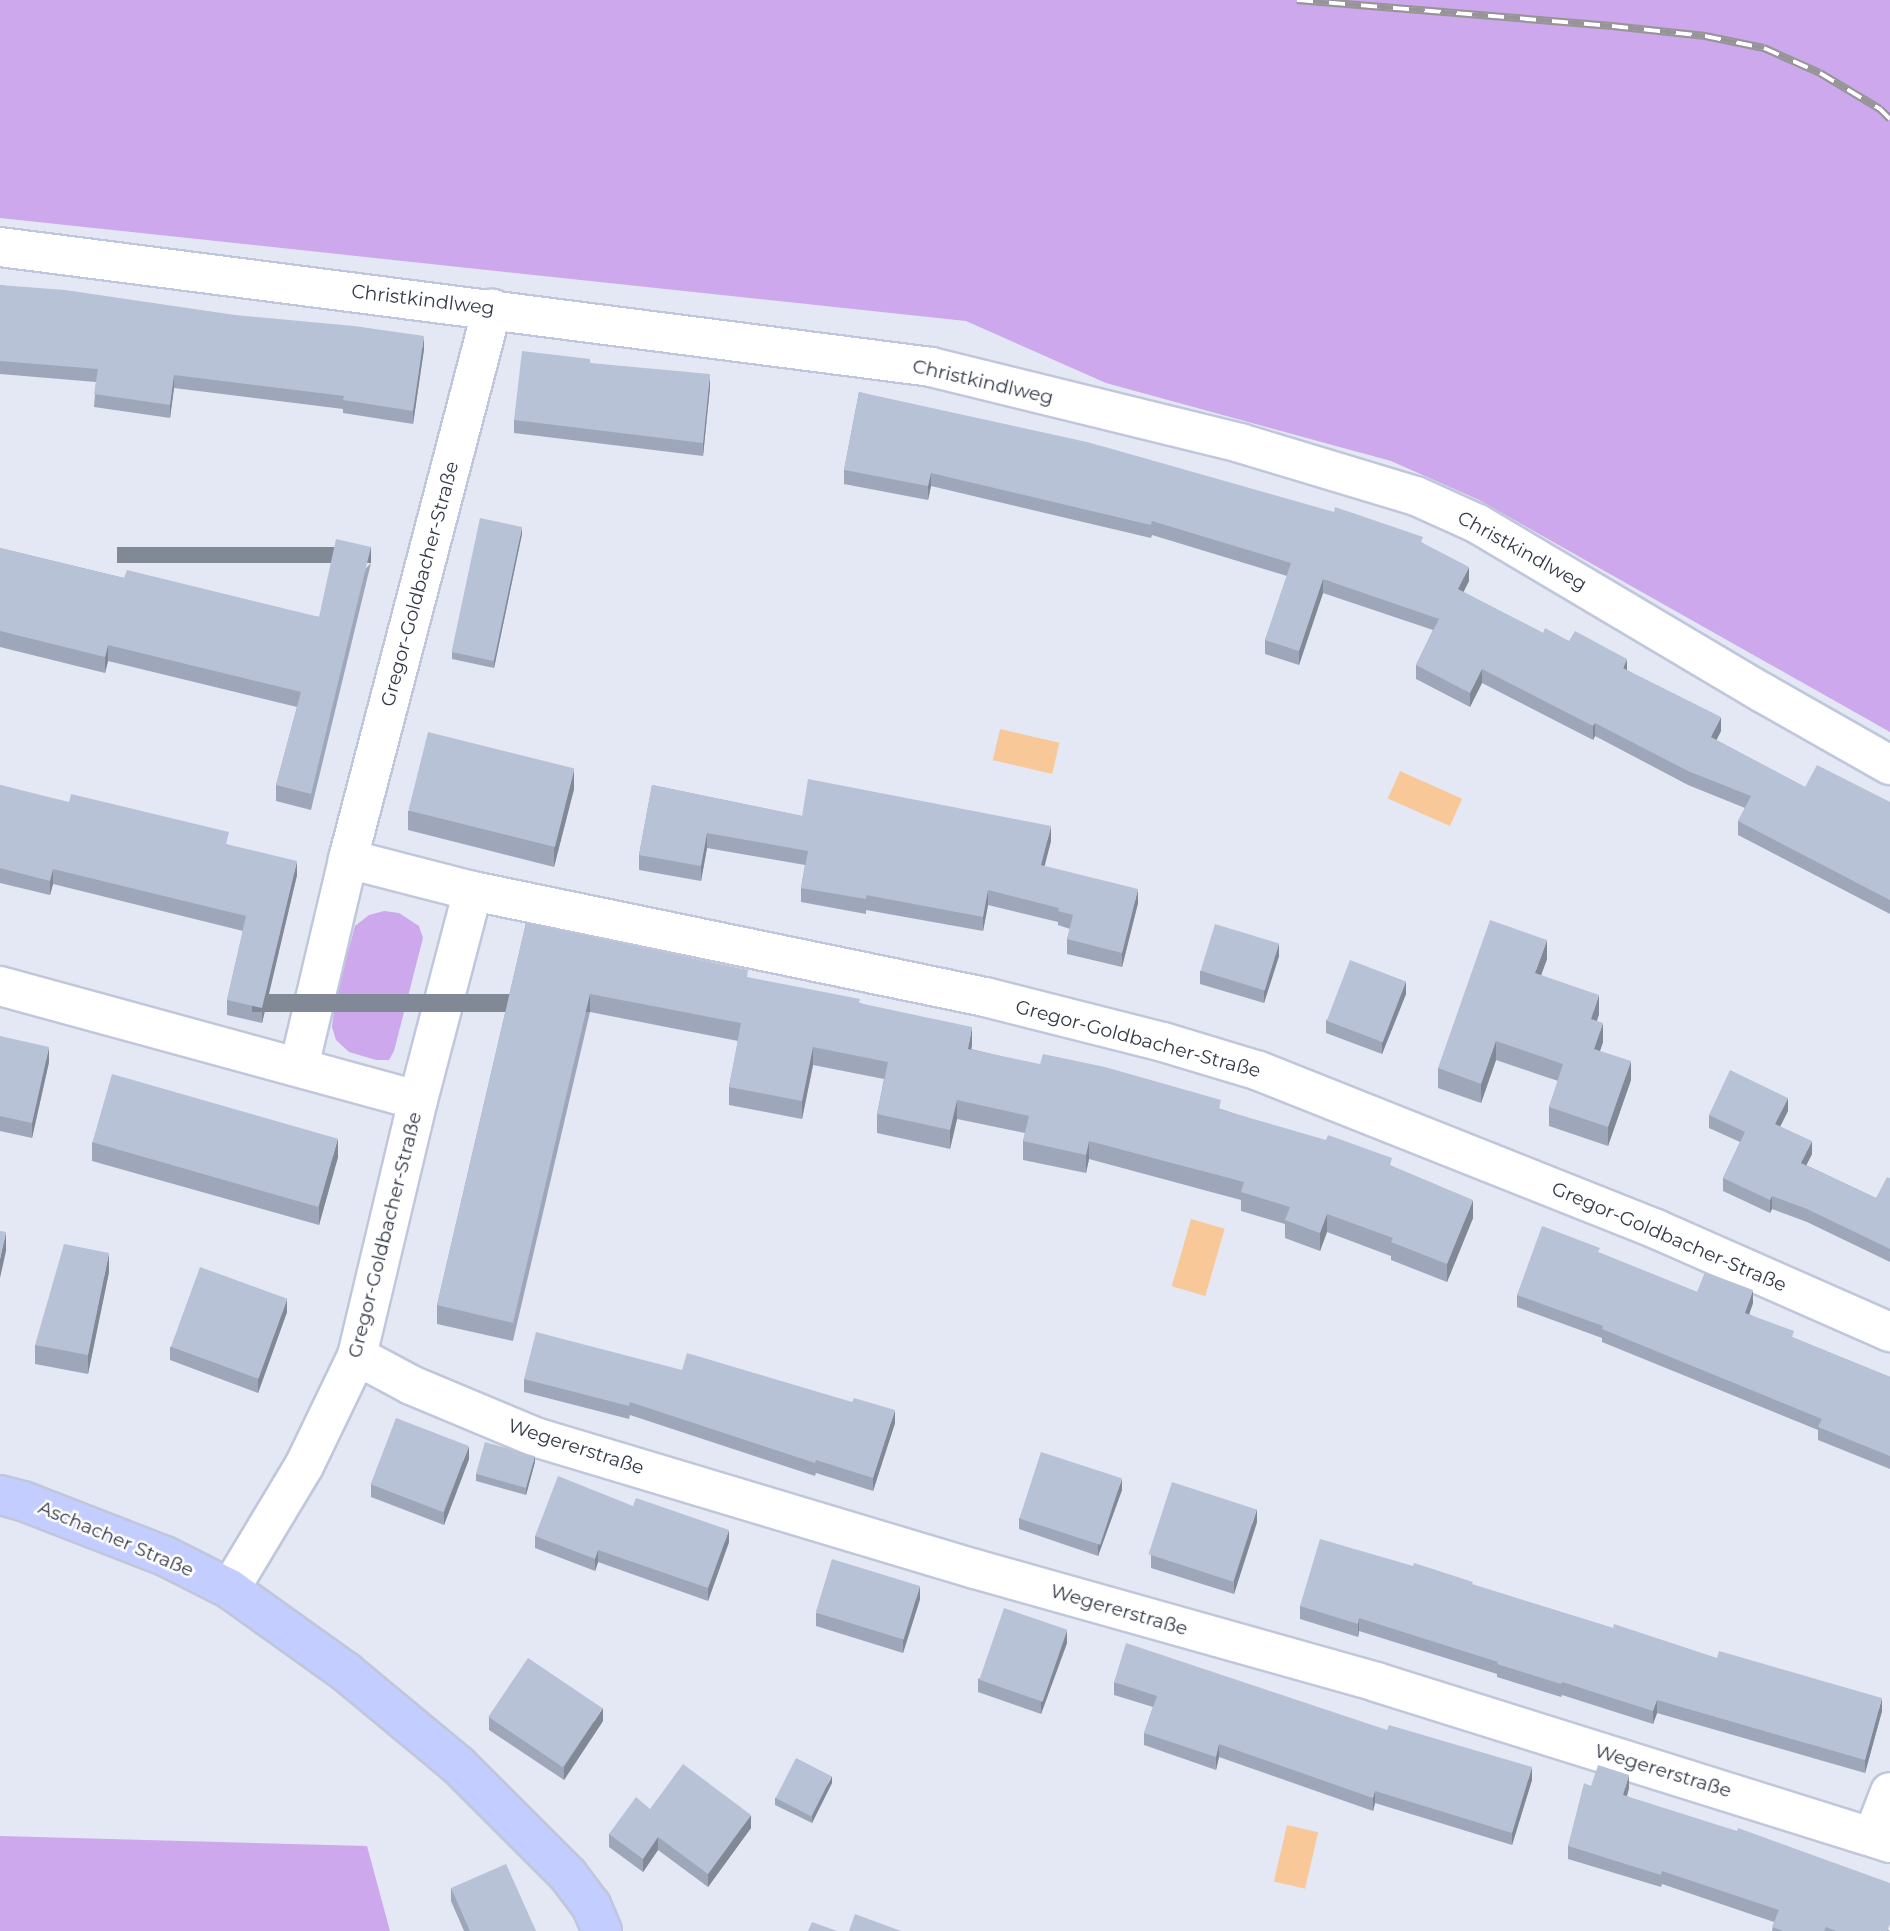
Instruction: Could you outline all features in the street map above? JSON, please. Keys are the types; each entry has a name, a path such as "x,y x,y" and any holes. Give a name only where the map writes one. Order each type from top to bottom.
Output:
{"street":[{"name":"Christkindlweg","path":"0,247 931,367 1240,443 1416,496 1478,524 1890,765"},
{"name":"Gregor-Goldbacher-Straße","path":"299,1068 348,859 492,309"},
{"name":"Gregor-Goldbacher-Straße","path":"348,859 473,891 985,997 1163,1042 1259,1071 1657,1229 1890,1332"},
{"name":"Gregor-Goldbacher-Straße","path":"230,1589 304,1466 357,1356 418,1100 473,891"},
{"name":"Gregor-Goldbacher-Straße","path":"0,986 418,1100"},
{"name":"Wegererstraße","path":"357,1356 411,1385 538,1438 961,1565 1376,1682 1882,1840"},
{"name":"Aschacher Straße","path":"0,1495 23,1500 165,1556 230,1589 346,1672 458,1765 568,1874 591,1905 602,1931"},
{"path":"1882,1840 1890,1792"}],"shaded area":[{"path":"0,0 1890,0 1890,732 1479,500 1391,461 1106,383 966,321 0,218"},
{"path":"1000,729 1059,743 1052,774 993,760"},
{"path":"1400,771 1462,799 1450,826 1388,798"},
{"path":"384,911 399,913 419,926 423,938 394,1051 389,1060 376,1060 349,1052 336,1040 332,1027 335,1001 355,926 369,915"},
{"path":"1191,1219 1225,1229 1205,1296 1172,1286"},
{"path":"1287,1825 1318,1832 1305,1889 1274,1882"},
{"path":"0,1836 367,1846 390,1931 0,1931"}],"building":[{"path":"0,285 65,290 235,315 354,326 424,336 413,411 343,400 344,396 174,375 170,405 94,394 98,369 0,361"},
{"path":"522,351 590,359 590,363 710,374 703,443 514,420"},
{"path":"859,392 1087,442 1334,512 1335,507 1423,537 1421,542 1469,567 1458,589 1543,633 1545,628 1569,641 1575,631 1627,659 1623,668 1721,717 1711,737 1805,787 1817,765 1890,802 1890,900 1738,821 1751,796 1688,771 1482,669 1470,693 1416,665 1439,619 1323,579 1299,651 1265,640 1291,563 1152,521 1151,525 931,473 928,486 844,470"},
{"path":"480,518 522,527 494,661 452,652"},
{"path":"336,539 371,547 311,794 276,785 301,692 108,645 105,657 0,631 0,548 124,578 127,570 319,617"},
{"path":"428,732 575,769 555,847 408,811"},
{"path":"808,779 1051,826 1041,865 1138,889 1122,953 1067,939 1073,915 1058,911 1059,908 988,890 983,917 866,895 866,899 801,888 808,851 707,833 701,866 639,855 652,785 802,816"},
{"path":"0,785 69,802 71,794 229,832 226,844 297,861 262,1008 227,1000 246,916 53,869 50,881 0,868"},
{"path":"1490,920 1547,940 1535,973 1599,995 1591,1019 1603,1023 1594,1049 1631,1061 1608,1127 1549,1107 1563,1064 1496,1041 1481,1084 1438,1068"},
{"path":"526,923 748,970 747,977 860,999 859,1003 972,1027 968,1049 1040,1064 1043,1054 1105,1067 1221,1100 1219,1109 1326,1140 1328,1135 1392,1158 1390,1165 1473,1200 1447,1264 1391,1242 1393,1238 1327,1214 1320,1233 1285,1220 1290,1207 1241,1192 1244,1182 1089,1141 1086,1155 1023,1141 1029,1116 957,1100 950,1130 877,1114 888,1062 813,1047 802,1101 729,1087 741,1023 590,994 513,1323 437,1305"},
{"path":"1215,924 1279,944 1265,990 1201,971"},
{"path":"1350,960 1406,982 1383,1042 1327,1021"},
{"path":"0,1036 49,1047 32,1123 0,1116"},
{"path":"1730,1070 1788,1098 1775,1124 1812,1141 1801,1163 1876,1198 1887,1177 1890,1178 1890,1249 1807,1209 1772,1196 1770,1200 1723,1178 1745,1132 1709,1115"},
{"path":"112,1074 338,1139 318,1207 92,1142"},
{"path":"1542,1226 1600,1248 1598,1252 1697,1292 1705,1272 1753,1290 1745,1313 1794,1331 1792,1337 1890,1377 1890,1456 1818,1427 1822,1419 1602,1329 1603,1326 1517,1295"},
{"path":"0,1231 6,1232 0,1259"},
{"path":"64,1244 109,1253 88,1355 35,1345"},
{"path":"200,1267 287,1299 258,1379 171,1347"},
{"path":"536,1332 682,1370 687,1353 852,1402 854,1398 895,1410 873,1478 816,1460 815,1463 630,1402 629,1406 524,1379"},
{"path":"396,1418 469,1446 443,1512 371,1484"},
{"path":"485,1442 535,1456 526,1488 476,1474"},
{"path":"1041,1452 1122,1478 1100,1545 1019,1519"},
{"path":"558,1476 633,1506 636,1498 729,1530 708,1588 598,1550 595,1559 535,1536"},
{"path":"1172,1482 1257,1510 1233,1582 1149,1554"},
{"path":"1320,1539 1413,1566 1414,1563 1473,1582 1472,1584 1613,1628 1614,1624 1717,1658 1719,1651 1882,1698 1865,1760 1657,1700 1653,1711 1497,1664 1498,1662 1359,1618 1358,1624 1300,1606"},
{"path":"832,1559 920,1586 904,1639 816,1613"},
{"path":"1004,1608 1067,1630 1043,1702 979,1680"},
{"path":"1126,1643 1387,1730 1389,1725 1532,1767 1512,1833 1375,1791 1373,1798 1219,1744 1216,1757 1144,1733 1157,1696 1114,1682"},
{"path":"528,1658 603,1708 563,1767 488,1717"},
{"path":"796,1758 832,1776 811,1816 776,1798"},
{"path":"683,1764 751,1815 708,1874 658,1837 643,1859 609,1834 636,1797 650,1809"},
{"path":"1598,1765 1629,1775 1623,1795 1737,1831 1738,1828 1890,1883 1890,1924 1887,1931 1836,1931 1826,1927 1824,1931 1783,1931 1772,1927 1779,1910 1662,1871 1661,1875 1568,1846 1584,1783 1591,1786"},
{"path":"506,1864 536,1931 470,1931 451,1888"},
{"path":"855,1914 901,1931 849,1931"},
{"path":"812,1922 837,1931 808,1931"}],"railway":[{"path":"1297,0 1705,36 1764,48 1820,73 1880,109 1890,119"}]}
